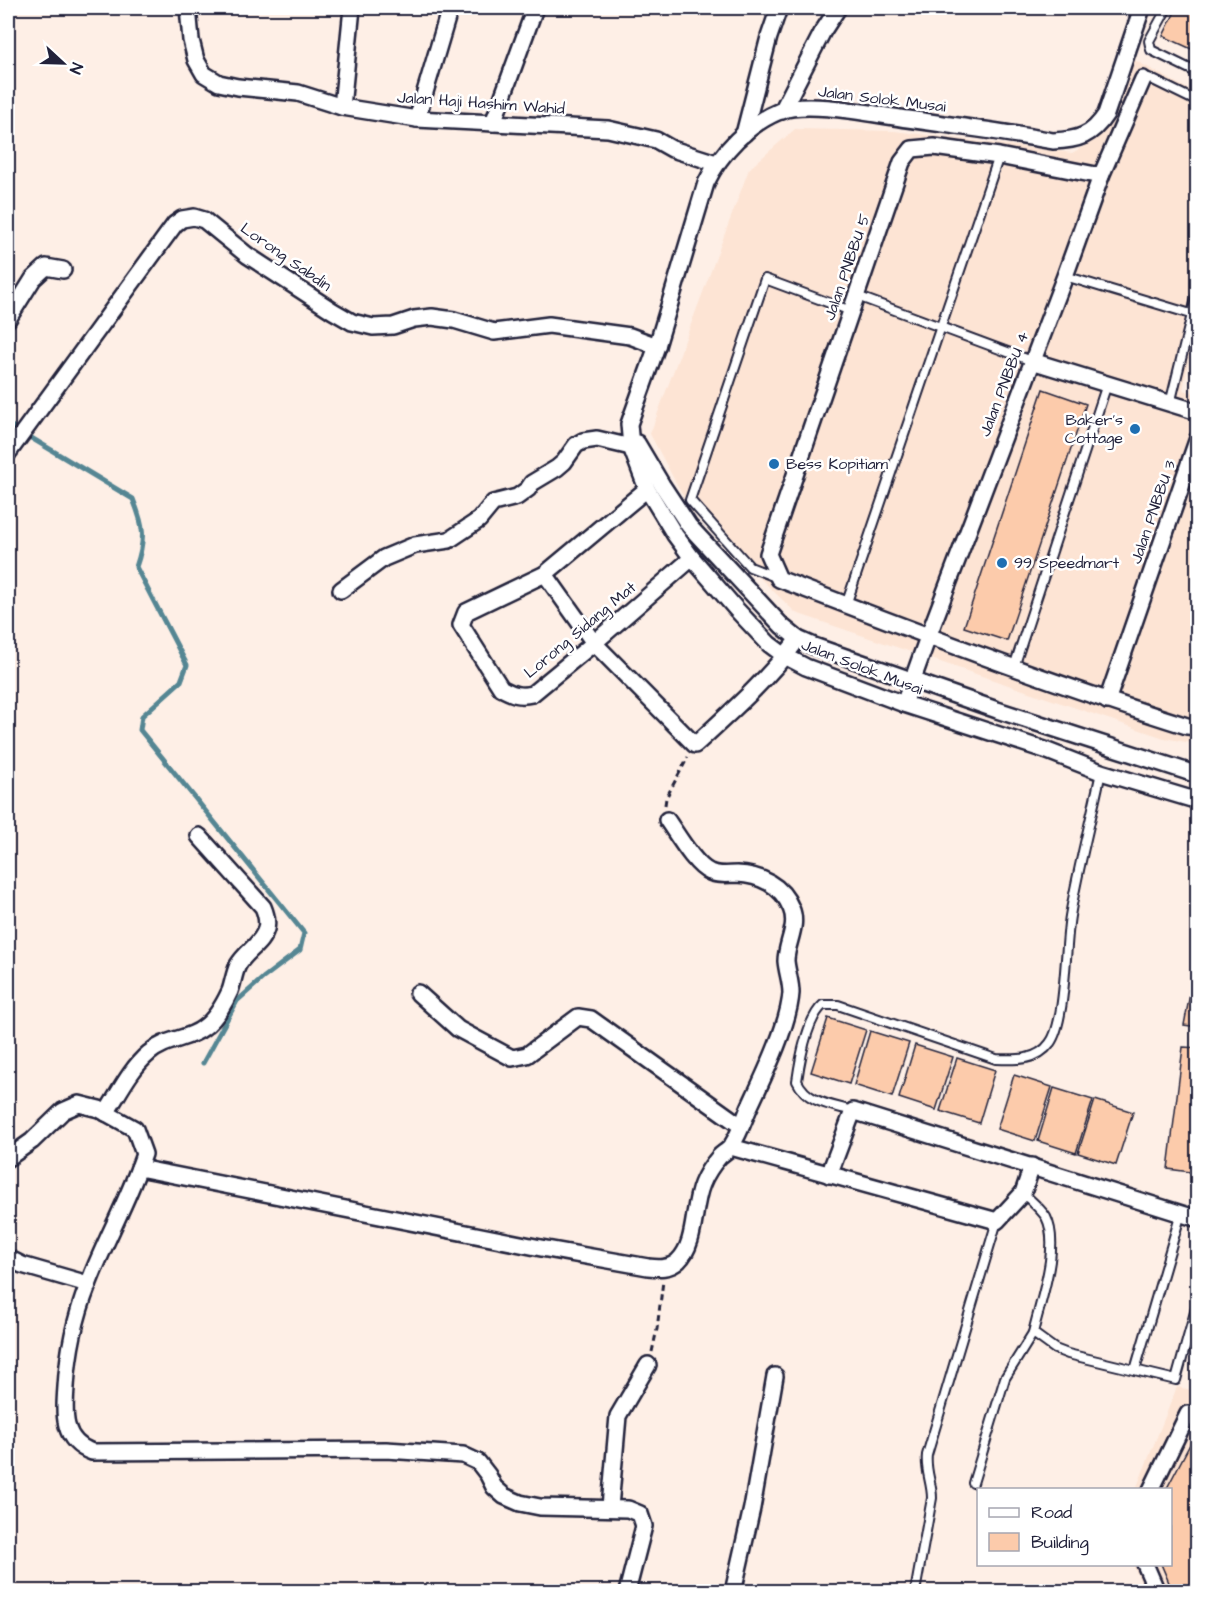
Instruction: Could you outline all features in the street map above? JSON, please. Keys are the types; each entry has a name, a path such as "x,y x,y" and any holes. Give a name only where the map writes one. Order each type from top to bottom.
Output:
{"street":[{"name":"Jalan Haji Hashim Wahid","path":"188,8 190,40 196,60 204,74 219,83 298,93 342,107 417,119 608,129 656,140 672,149 716,163"},
{"path":"342,107 352,8"},
{"path":"417,119 450,8"},
{"path":"493,123 534,8"},
{"path":"744,134 769,37 779,8"},
{"path":"782,111 822,31 838,8"},
{"name":"Jalan Solok Musai","path":"1142,8 1106,114 1098,126 1085,135 1070,140 1053,141 823,108 782,111 762,121 744,134 716,163 698,207 657,346 629,424 631,447 647,489 675,536 736,609 769,644 785,657 806,668 904,704 1045,750 1101,772 1194,800"},
{"name":"Jalan PNBBU 4","path":"904,704 1101,176 1143,79"},
{"name":"Jalan PNBBU 5","path":"779,579 768,554 902,162 912,149 934,147 999,156 1101,176"},
{"name":"Lorong Sabdin","path":"9,451 175,224 182,219 194,217 204,220 247,255 352,322 373,327 393,326 414,319 432,317 454,320 494,332 549,325 630,336 657,346"},
{"path":"8,319 33,279 46,267 63,270"},
{"path":"1032,361 1108,382 1197,412"},
{"name":"Jalan Solok Musai","path":"629,424 637,444 689,526 782,626 798,639 1197,776"},
{"name":"Jalan PNBBU 3","path":"1107,701 1197,438"},
{"path":"341,590 384,558 415,545 449,540 479,520 493,503 517,497 532,483 557,468 576,445 583,441 597,440 631,447"},
{"path":"647,489 544,574 594,643 695,745 785,657 798,639"},
{"name":"Lorong Sidang Mat","path":"544,574 470,610 463,617 461,625 501,688 512,694 522,696 532,694 692,558"},
{"path":"779,579 928,637 1107,701 1187,726 1197,727"},
{"path":"139,1168 648,1268 664,1268 677,1263 684,1254 689,1241 701,1186 719,1157 731,1147 765,1074 789,1007 791,982 786,962 794,927 793,911 777,887 762,879 746,875 720,874 701,867 667,820"},
{"path":"106,1113 135,1068 149,1053 170,1040 188,1036 203,1029 218,1013 229,992 237,967 257,944 267,927 267,914 263,907 199,836"},
{"path":"418,993 458,1029 512,1058 528,1055 578,1017 591,1019 741,1126"},
{"path":"8,1158 32,1141 63,1111 79,1104 88,1105 106,1113 135,1129 144,1154 88,1284 75,1322 65,1402 65,1421 70,1437 80,1448 92,1452 386,1450 463,1455 478,1462 494,1487 504,1496 520,1503 540,1507 610,1507 635,1511 643,1520 644,1526 627,1592"},
{"path":"829,1175 853,1112 1197,1218"},
{"path":"731,1147 997,1221 1023,1193 1032,1166"},
{"path":"8,1258 22,1265 88,1284"},
{"path":"610,1507 618,1416 648,1365"},
{"path":"733,1592 752,1508 775,1376"},
{"path":"1152,1488 1188,1414 1197,1415"},
{"path":"1146,1566 1156,1592"}],"lane":[{"path":"1167,8 1149,41 1151,50 1197,73"},
{"path":"1143,79 1149,78 1197,102"},
{"path":"846,605 999,156"},
{"path":"1065,276 1191,314"},
{"path":"779,579 750,567 690,500 765,279 851,312"},
{"path":"1170,404 1197,290"},
{"path":"857,296 1032,361"},
{"path":"1014,667 1108,382"},
{"path":"853,1112 812,1099 806,1095 797,1081 800,1062 814,1015 823,1005 838,1005 996,1059 1021,1060 1038,1055 1051,1043 1058,1025 1070,917 1101,772"},
{"path":"973,1483 1005,1378 1033,1333 1049,1264 1050,1229 1045,1216 1023,1193"},
{"path":"1135,1370 1181,1213"},
{"path":"915,1592 932,1498 932,1487 926,1463 927,1455 997,1221"},
{"path":"1033,1333 1055,1349 1068,1354 1176,1380 1197,1301"}],"path":[{"path":"667,820 664,809 666,798 695,745"},
{"path":"648,1365 657,1329 664,1268"}],"shaded area":[{"path":"1129,57 1197,94 1197,316 1183,390 1198,394 1197,744 1164,738 796,613 691,511 650,434 749,169 795,129 894,131 1072,153 1090,143"},
{"path":"1177,1387 1197,1391 1197,1591 1145,1591 1133,1566 1172,1566 1172,1488 1136,1488"}],"building":[{"path":"1177,8 1198,8 1198,52 1163,36"},
{"path":"1043,389 1086,404 1007,641 964,627"},
{"path":"1198,952 1198,1027 1184,1025"},
{"path":"828,1018 866,1030 849,1084 811,1072"},
{"path":"870,1031 909,1043 892,1097 854,1085"},
{"path":"915,1045 953,1057 936,1110 899,1098"},
{"path":"1183,1047 1198,1048 1198,1173 1168,1169"},
{"path":"957,1058 995,1070 979,1123 940,1111"},
{"path":"1014,1075 1052,1087 1035,1141 997,1129"},
{"path":"1054,1088 1093,1100 1076,1153 1038,1141"},
{"path":"1095,1100 1133,1112 1116,1165 1078,1153"},
{"path":"1198,1429 1198,1592 1173,1592 1162,1566 1172,1566 1172,1488 1167,1488"}],"waterway":[{"path":"8,424 133,499 140,517 142,532 136,567 187,665 181,681 142,716 140,730 304,933 300,950 237,1001 203,1063"}],"place":[{"name":"Baker's Cottage","path":"1135,429"},
{"name":"Bess Kopitiam","path":"774,464"},
{"name":"99 Speedmart","path":"1002,563"}]}
